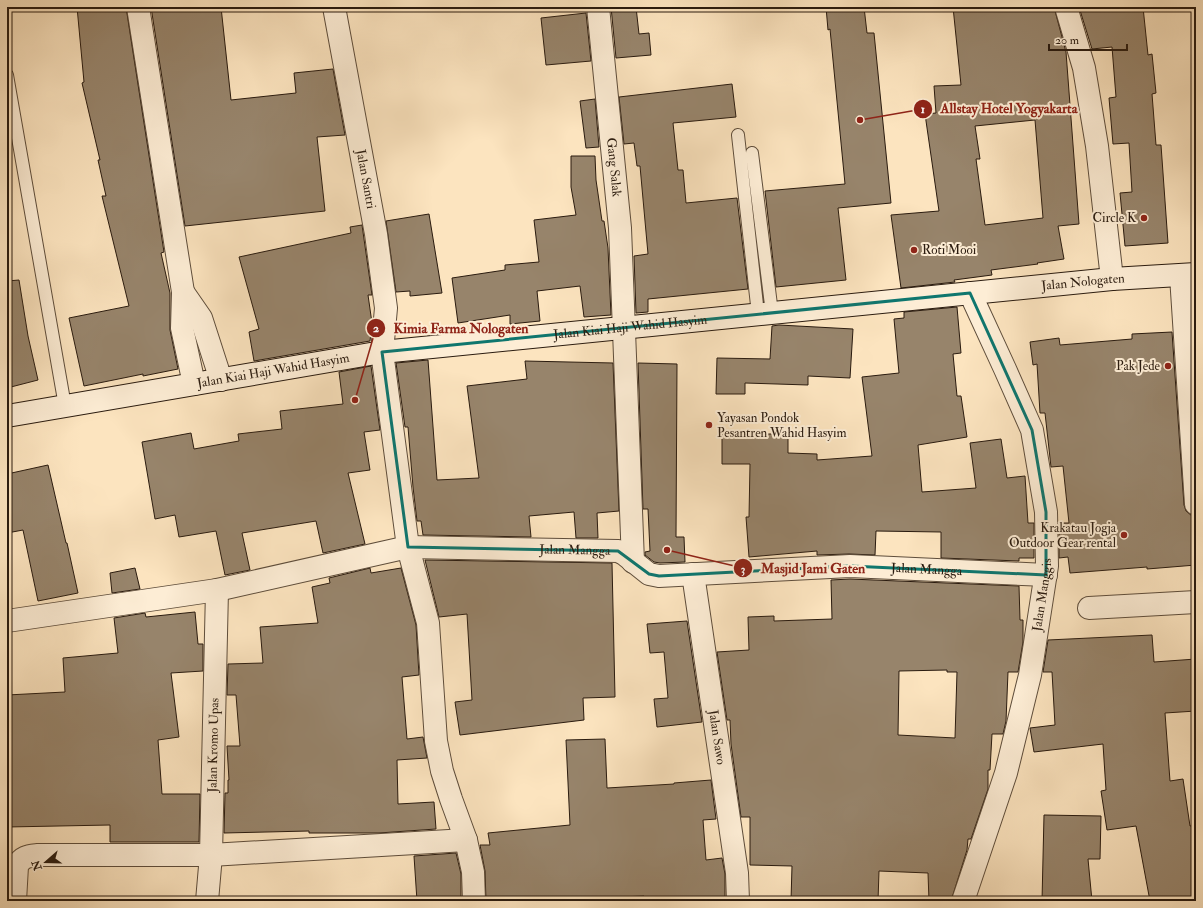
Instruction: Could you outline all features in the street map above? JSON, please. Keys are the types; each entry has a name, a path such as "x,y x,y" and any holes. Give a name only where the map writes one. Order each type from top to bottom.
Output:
{"street":[{"path":"138,7 183,292 182,328 194,384"},
{"name":"Jalan Santri","path":"334,7 376,234 386,308 382,352 408,547 428,623 436,741 442,771 450,799 466,840 473,872 474,901"},
{"name":"Gang Salak","path":"598,7 620,228 633,562"},
{"path":"1066,7 1084,68 1097,146 1112,279"},
{"path":"1189,275 1196,504"},
{"name":"Jalan Nologaten","path":"970,293 1112,279 1189,275"},
{"path":"183,292 201,318 221,380"},
{"name":"Jalan Kiai Haji Wahid Hasyim","path":"7,416 382,352 970,293"},
{"name":"Jalan Manggis","path":"963,901 1006,773 1030,675 1046,575 1046,512 1032,430 970,293"},
{"name":"Jalan Mangga","path":"7,621 217,590 408,547 618,551 649,574 659,576 850,566 1046,575"},
{"name":"Jalan Sawo","path":"692,574 737,873 738,901"},
{"name":"Jalan Kromo Upas","path":"207,901 212,855 217,590"},
{"path":"1089,608 1196,602"},
{"path":"15,901 17,866 20,860 26,857 38,855 212,855 466,840"}],"lane":[{"path":"7,75 65,406"},
{"path":"738,134 765,314"},
{"path":"752,153 765,314"}],"highlighted area":[{"path":"970,293 1032,430 1046,512 1047,566 1046,575 850,566 659,576 649,574 618,551 408,547 382,352"}],"building":[{"path":"77,7 126,7 164,252 161,253 170,293 170,330 178,369 143,376 143,374 84,386 69,318 129,306 102,196 106,196 98,160 100,160 82,83 84,82"},
{"path":"151,7 221,7 231,100 296,93 294,73 333,69 345,135 317,137 325,211 185,226"},
{"path":"611,7 636,7 639,34 649,33 651,55 616,58"},
{"path":"826,7 864,7 867,33 874,33 891,203 838,208 846,280 776,287 765,191 845,184 830,29 828,30"},
{"path":"953,7 1054,7 1066,52 1079,224 1058,226 1064,259 991,270 992,275 954,280 955,282 901,288 891,215 939,211 925,114 936,113 934,86 961,85","holes":["1035,120 1043,218 985,225 976,159 980,159 975,126"]},
{"path":"1079,7 1143,7 1148,55 1152,54 1156,93 1152,94 1156,145 1161,145 1168,243 1125,246 1120,193 1132,192 1129,143 1113,144 1109,98 1116,97 1112,47 1092,49"},
{"path":"586,13 591,61 546,65 541,18"},
{"path":"732,84 736,117 673,123 678,170 683,170 686,203 737,198 748,289 648,299 648,312 636,313 634,256 648,254 640,166 637,166 634,143 624,144 619,97"},
{"path":"595,99 599,147 586,148 580,101"},
{"path":"571,156 595,156 596,180 602,221 604,221 608,248 611,315 584,317 580,286 537,291 540,321 510,324 510,315 458,323 452,278 505,270 505,265 539,262 534,220 576,215 571,187"},
{"path":"429,214 442,293 410,296 410,291 396,292 386,221"},
{"path":"362,225 372,295 368,295 372,323 370,341 254,361 249,332 259,329 239,257 351,233 350,227"},
{"path":"19,280 28,336 38,380 7,388 7,281"},
{"path":"957,307 961,353 953,354 957,396 961,396 967,437 918,445 922,492 976,488 970,443 1001,439 1007,478 1025,476 1028,523 1034,523 1034,558 1019,558 1019,561 941,558 941,532 876,531 875,555 817,555 817,551 749,557 746,517 749,517 750,464 722,464 722,434 788,434 788,453 817,454 817,460 872,456 862,377 899,373 894,319 904,318 904,312"},
{"path":"779,325 853,329 850,378 808,376 808,385 745,383 745,394 716,394 717,358 770,359 772,326"},
{"path":"1172,332 1184,505 1186,511 1192,516 1196,565 1070,573 1068,557 1059,558 1059,523 1069,523 1063,466 1051,467 1045,413 1040,413 1037,364 1033,365 1030,342 1059,338 1060,345 1132,339 1132,334"},
{"path":"428,360 437,480 479,478 467,386 527,379 525,361 613,363 619,511 597,513 598,538 576,538 574,512 529,516 531,537 423,535 421,521 417,521 408,427 405,427 396,363"},
{"path":"638,363 677,364 676,537 684,537 685,562 654,562 645,555 645,552 650,551 648,509 643,509"},
{"path":"371,366 380,430 364,432 370,470 348,473 365,544 323,553 316,521 242,533 250,570 225,575 216,531 179,537 175,515 155,519 142,442 191,433 194,449 239,441 238,434 282,429 280,411 343,404 339,372"},
{"path":"48,465 78,593 38,601 23,530 7,533 7,474"},
{"path":"425,560 612,563 615,697 583,698 584,720 460,735 455,702 472,700 467,614 439,617"},
{"path":"135,568 140,589 112,593 110,573"},
{"path":"370,568 371,573 401,568 416,625 419,675 402,677 407,739 423,737 427,758 397,760 398,804 434,802 436,829 379,833 309,833 309,831 224,833 225,793 228,793 229,780 227,746 240,746 236,695 227,695 228,664 263,663 260,627 318,623 312,587 330,583 329,578"},
{"path":"850,579 1019,586 1020,620 1023,620 1023,642 1018,672 1008,672 1006,721 1003,734 992,734 990,770 988,770 988,789 971,839 968,839 967,850 951,901 929,901 928,873 879,871 878,901 791,901 792,866 750,865 750,817 741,817 731,744 730,720 727,720 717,652 749,650 748,617 774,616 774,621 832,619 831,580","holes":["947,670 947,672 957,672 955,738 898,735 899,671"]},
{"path":"195,612 198,644 203,644 203,671 171,673 179,737 158,740 162,794 200,794 199,842 110,842 110,825 7,827 7,695 65,692 63,658 118,653 114,618 145,613 146,617"},
{"path":"687,621 702,722 657,727 654,699 668,698 664,652 650,653 647,624"},
{"path":"1152,635 1154,662 1196,659 1196,711 1165,713 1170,781 1183,779 1190,826 1196,825 1196,898 1178,901 1150,901 1136,826 1107,830 1101,791 1106,790 1103,744 1034,752 1030,728 1055,725 1052,672 1043,672 1048,640"},
{"path":"605,739 607,788 711,780 716,819 703,820 706,860 722,858 725,874 725,901 644,901 644,896 575,899 575,901 486,901 485,871 480,845 490,845 488,833 570,825 566,740"},
{"path":"1044,815 1101,816 1100,859 1088,859 1092,901 1042,901"},
{"path":"456,853 461,874 461,901 417,901 414,856"}],"place":[{"name":"Allstay Hotel Yogyakarta","path":"860,120"},
{"name":"Circle K","path":"1144,218"},
{"name":"Roti Mooi","path":"914,250"},
{"name":"Pak Jede","path":"1168,366"},
{"name":"Kimia Farma Nologaten","path":"355,400"},
{"name":"Yayasan Pondok Pesantren Wahid Hasyim","path":"709,425"},
{"name":"Krakatau Jogja Outdoor Gear rental","path":"1124,535"},
{"name":"Masjid Jami Gaten","path":"667,550"}]}
